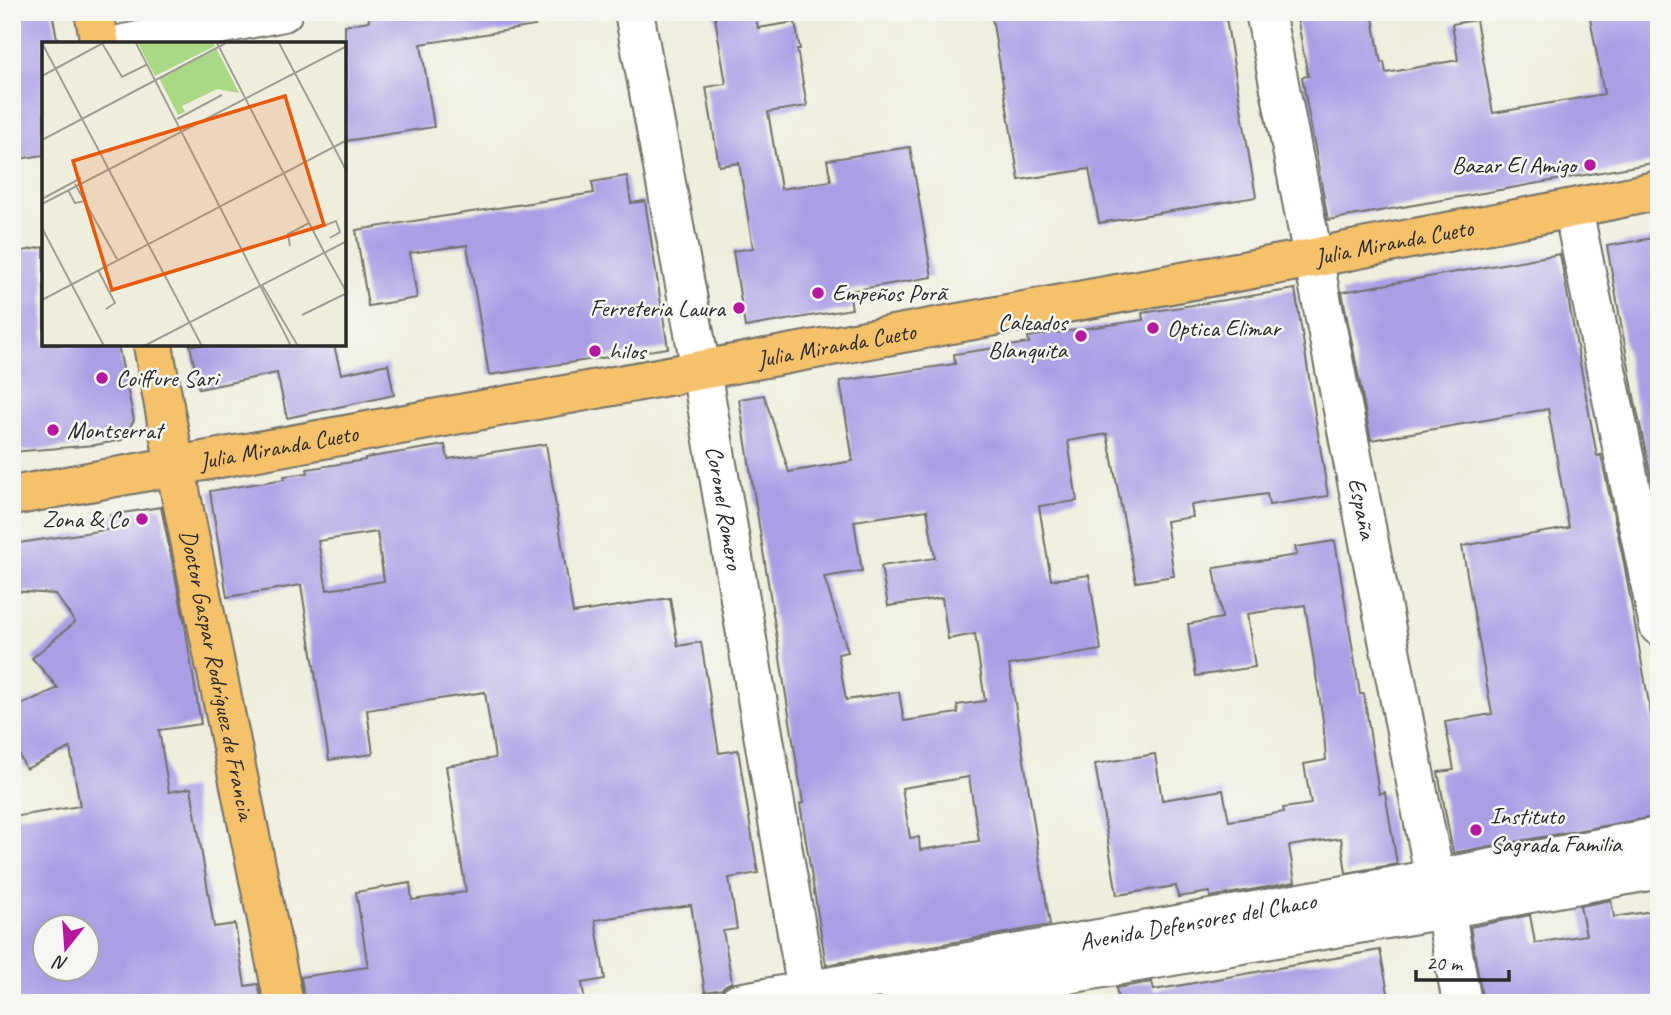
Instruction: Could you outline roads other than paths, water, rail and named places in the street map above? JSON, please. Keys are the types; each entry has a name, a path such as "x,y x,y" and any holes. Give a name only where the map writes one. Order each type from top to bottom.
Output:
{"highway":[{"path":"94,12 100,42"},
{"name":"Julia Miranda Cueto","path":"12,496 1312,258 1417,236 1573,209 1659,190"},
{"name":"Doctor Gaspar Rodríguez de Francia","path":"153,346 284,1003"}],"street":[{"path":"134,42 283,12"},
{"name":"Coronel Romero","path":"634,12 701,370 807,997"},
{"name":"España","path":"1265,12 1462,1003"},
{"path":"1573,209 1659,626"},
{"name":"Avenida Defensores del Chaco","path":"900,1003 1440,894 1659,836"},
{"name":"Avenida Defensores del Chaco","path":"738,1003 807,997 1440,894 1659,869"}],"place":[{"name":"Bazar El Amigo","path":"1590,165"},
{"name":"Empeños Porã","path":"818,293"},
{"name":"Ferreteria Laura","path":"739,308"},
{"name":"Optica Elimar","path":"1153,328"},
{"name":"Calzados Blanquita","path":"1081,336"},
{"name":"hilos","path":"595,351"},
{"name":"Coiffure Sari","path":"102,378"},
{"name":"Montserrat","path":"53,430"},
{"name":"Zona & Co","path":"142,519"},
{"name":"Instituto Sagrada Familia","path":"1476,830"}]}
